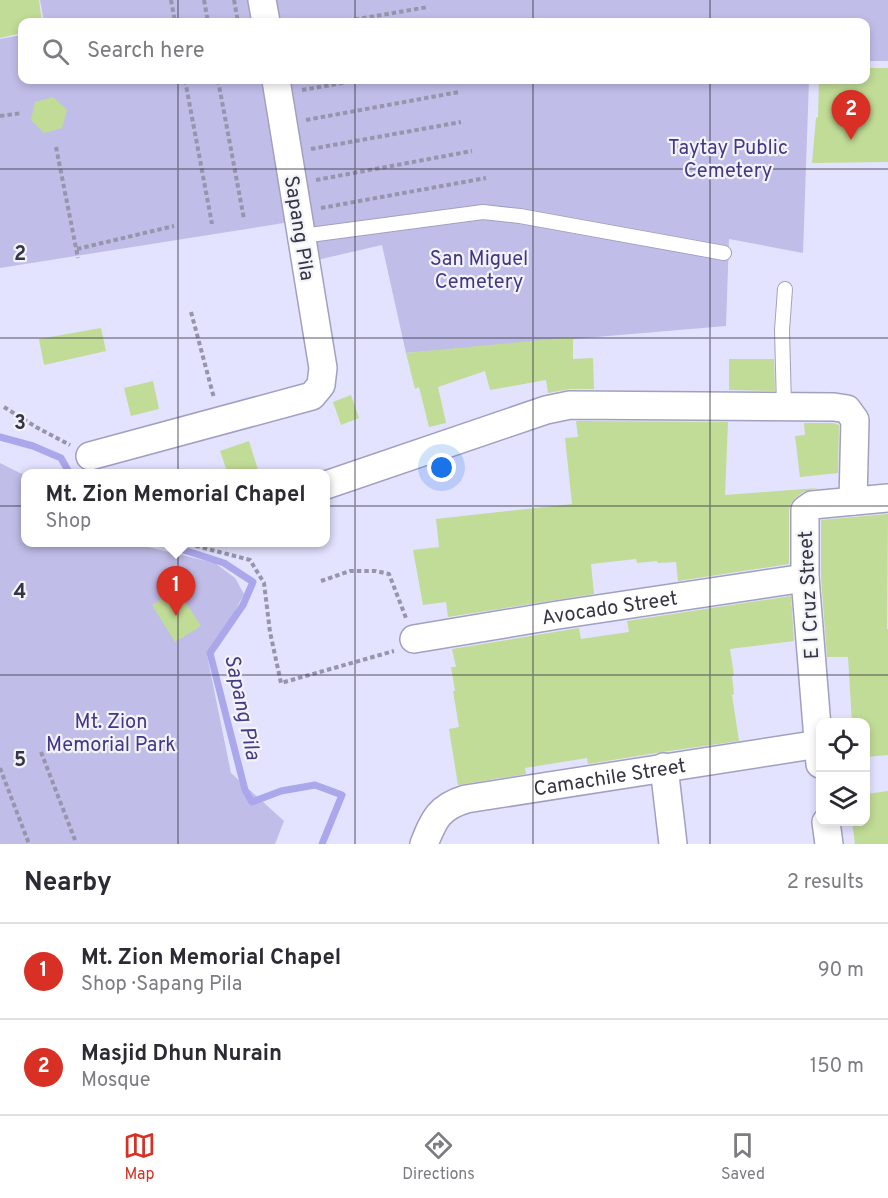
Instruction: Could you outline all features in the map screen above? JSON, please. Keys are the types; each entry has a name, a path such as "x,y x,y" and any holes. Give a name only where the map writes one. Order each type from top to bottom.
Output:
{"street":[{"path":"262,0 265,18"},
{"name":"Sapang Pila","path":"90,456 312,396 321,385 323,368 277,87"},
{"path":"330,484 546,410 570,405 834,407 847,409 855,420 853,501"},
{"name":"E I Cruz Street","path":"817,718 805,578 805,510 812,505 888,498"},
{"name":"Avocado Street","path":"414,639 805,578"},
{"name":"Camachile Street","path":"424,844 433,822 441,811 454,803 476,797 664,767 816,754"},
{"path":"664,767 673,844"},
{"path":"827,826 829,844"}],"lane":[{"path":"300,224 483,212 520,216 724,253"},
{"path":"784,406 782,330 785,289"}],"path":[{"path":"171,0 174,18"},
{"path":"204,0 207,18"},
{"path":"234,0 237,18"},
{"path":"363,18 428,7"},
{"path":"186,84 213,224"},
{"path":"219,84 244,219"},
{"path":"277,87 313,84"},
{"path":"283,124 459,92"},
{"path":"0,116 22,113"},
{"path":"288,154 460,122"},
{"path":"56,147 78,258"},
{"path":"293,184 472,151"},
{"path":"300,224 486,178"},
{"path":"77,249 174,226"},
{"path":"191,312 220,422"},
{"path":"4,406 36,427 90,456"},
{"path":"197,547 250,560 264,583 270,632 281,683 404,648 414,639 389,574 376,571 350,572 321,581"},
{"path":"41,752 75,840"},
{"path":"0,768 29,844"}],"green space":[{"path":"40,0 888,0 888,61 870,61 870,18 43,18"},
{"path":"18,36 18,84 809,84 803,253 729,239 726,326 406,353 382,245 317,260 309,219 0,268 0,39"},
{"name":"Mt. Zion Memorial Park","path":"0,463 21,474 21,547 148,547 215,563 235,578 244,594 223,633 207,655 231,773 284,821 275,844 0,844"}],"building":[{"path":"0,0 39,0 41,18 18,18 18,34 0,38"},
{"path":"870,68 888,68 888,162 812,163 816,118 818,117 819,84 870,84"},
{"path":"53,97 67,110 62,128 44,133 31,120 35,102"},
{"path":"101,328 106,351 44,365 39,339"},
{"path":"573,337 573,359 593,358 594,389 570,389 548,393 546,380 490,390 485,371 438,387 446,423 429,427 419,387 415,389 406,353"},
{"path":"729,359 774,359 775,391 729,390"},
{"path":"153,381 159,409 131,416 124,388"},
{"path":"351,395 359,418 341,425 333,402"},
{"path":"576,421 728,422 725,495 818,488 803,492 791,503 789,564 678,581 676,562 637,563 636,559 591,564 594,594 448,617 446,602 423,605 413,550 439,547 436,519 572,504 565,438 578,437"},
{"path":"804,423 839,425 838,473 800,477 795,436 805,435"},
{"path":"249,441 258,469 226,469 220,451"},
{"path":"888,514 888,755 870,757 870,718 852,718 848,657 827,657 821,577 821,520"},
{"path":"177,589 201,626 175,642 152,605"},
{"path":"791,596 794,641 730,649 734,675 732,676 734,694 732,695 739,741 588,764 587,758 525,768 526,774 458,785 449,729 459,727 453,691 455,691 451,667 456,667 452,649 579,628 581,639 629,632 627,621"},
{"path":"888,791 888,844 855,844 853,826 870,826 870,793"}],"waterway":[{"name":"Sapang Pila","path":"0,437 33,446 61,458 67,469"},
{"name":"Sapang Pila","path":"174,547 224,563 253,582 243,605 210,653 245,790 252,802 281,791 315,785 342,795 322,844"}],"place":[{"name":"Masjid Dhun Nurain","path":"851,140"},
{"name":"Mt. Zion Memorial Chapel","path":"176,616"}],"park label":[{"name":"Taytay Public Cemetery","path":"728,158"},
{"name":"San Miguel Cemetery","path":"479,270"}]}
